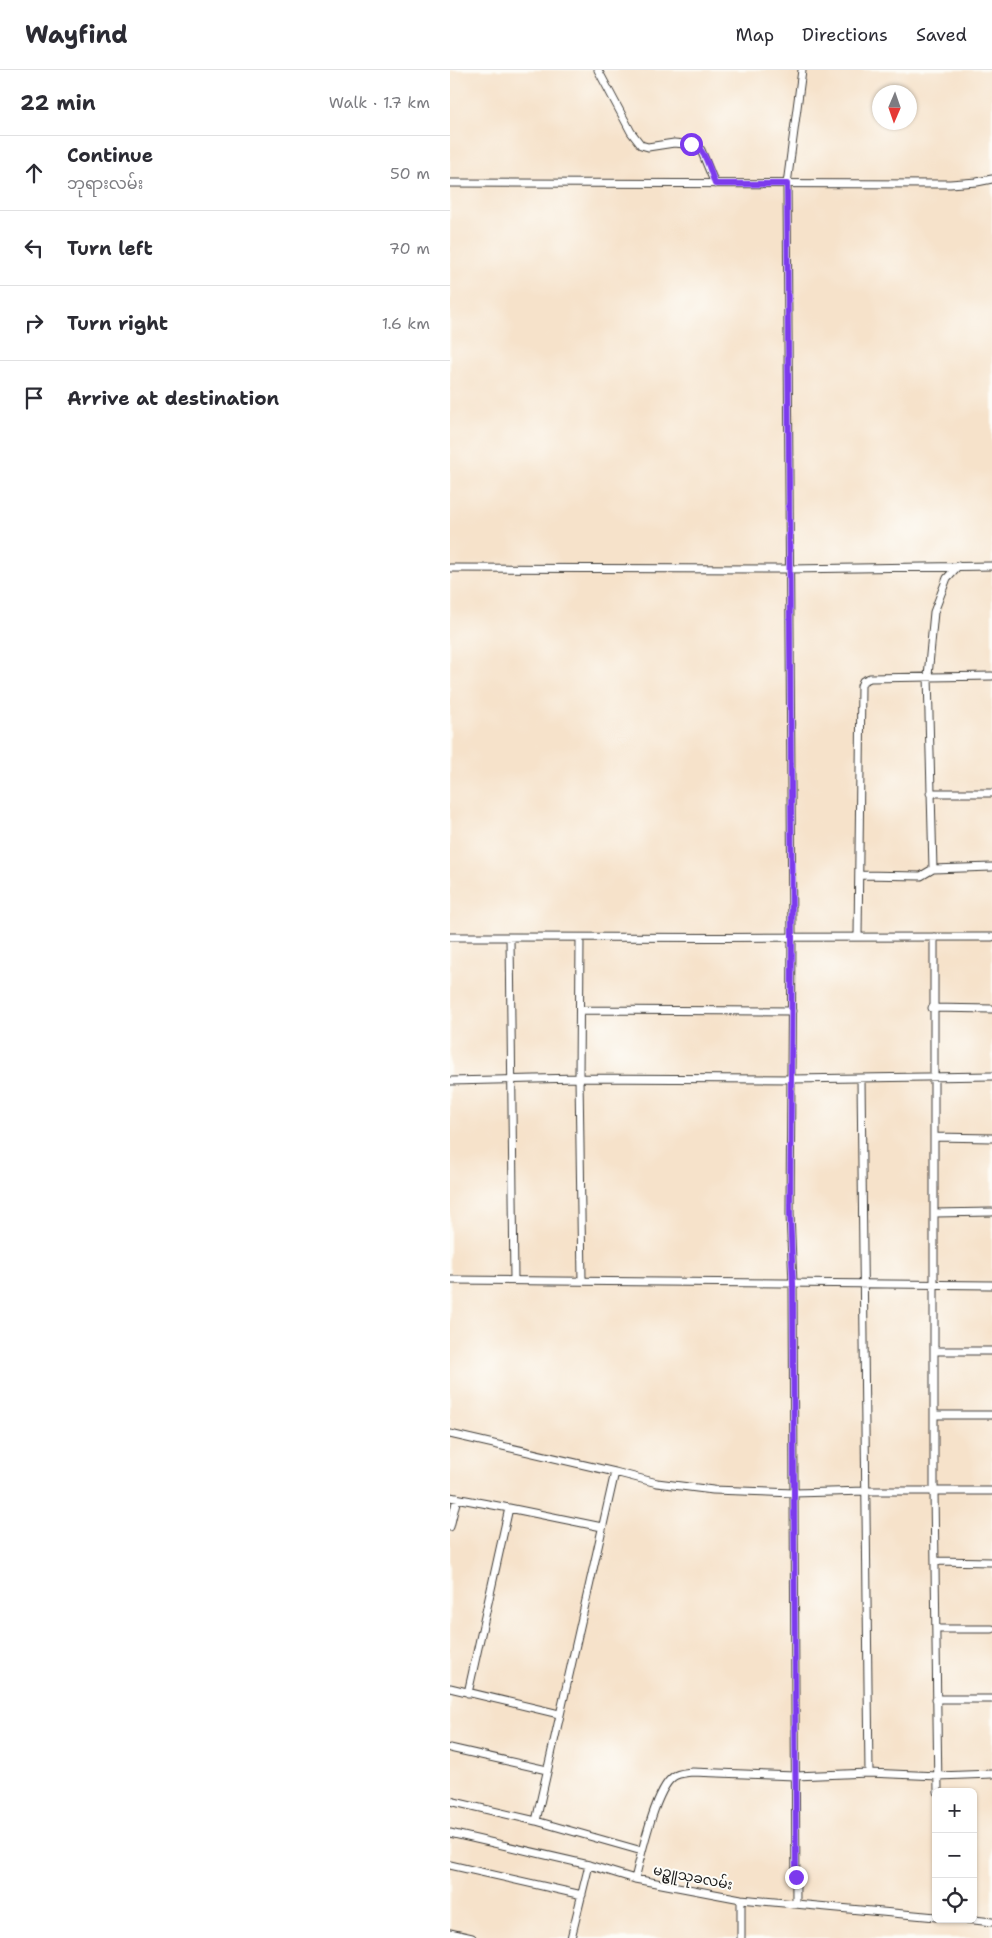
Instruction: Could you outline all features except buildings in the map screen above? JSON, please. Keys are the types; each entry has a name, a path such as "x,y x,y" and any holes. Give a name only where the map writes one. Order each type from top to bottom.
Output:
{"street":[{"path":"598,70 631,132 641,145 648,147 674,143 696,145 701,150 715,184"},
{"path":"796,1904 793,1284 790,1214 792,937 787,184 802,70"},
{"path":"450,184 950,184 992,179"},
{"path":"933,869 928,676 934,612 947,578 958,566"},
{"path":"450,568 790,569 992,566"},
{"path":"858,936 861,686 866,679 870,678 992,676"},
{"path":"930,793 992,793"},
{"path":"860,875 921,876 933,869 992,867"},
{"path":"450,937 580,939 858,936 992,937"},
{"path":"934,937 932,1008 935,1213 934,1490 938,1788"},
{"path":"510,938 510,1079 514,1280"},
{"path":"580,939 579,1078 582,1281"},
{"path":"932,1008 992,1009"},
{"path":"580,1010 792,1011"},
{"path":"450,1081 579,1078 792,1080 992,1076"},
{"path":"861,1078 870,1773"},
{"path":"934,1137 992,1138"},
{"path":"935,1213 992,1212"},
{"path":"450,1280 935,1286 992,1285"},
{"path":"934,1350 992,1351"},
{"path":"934,1415 992,1415"},
{"path":"450,1434 657,1483 713,1490 794,1493 934,1490 992,1491"},
{"path":"536,1821 615,1472"},
{"path":"450,1527 453,1497 602,1527"},
{"path":"468,1693 509,1508"},
{"path":"935,1562 992,1562"},
{"path":"936,1629 992,1629"},
{"path":"450,1688 559,1714"},
{"path":"936,1699 992,1699"},
{"path":"450,1748 547,1770"},
{"path":"635,1878 657,1803 673,1776 692,1772 795,1776 870,1773 938,1776 992,1774"},
{"path":"450,1801 536,1821 642,1851"},
{"name":"မဥ္ဇူသုခလမ်း","path":"450,1833 589,1865 635,1878 741,1899 932,1917"},
{"path":"450,1865 582,1895"},
{"path":"571,1938 589,1865"},
{"path":"741,1899 741,1938"},
{"path":"977,1920 992,1922"},
{"path":"450,1933 472,1938"}],"route":[{"path":"691,144 696,145 701,150 715,184 787,184 792,937 790,1214 793,1284 796,1877"}]}
